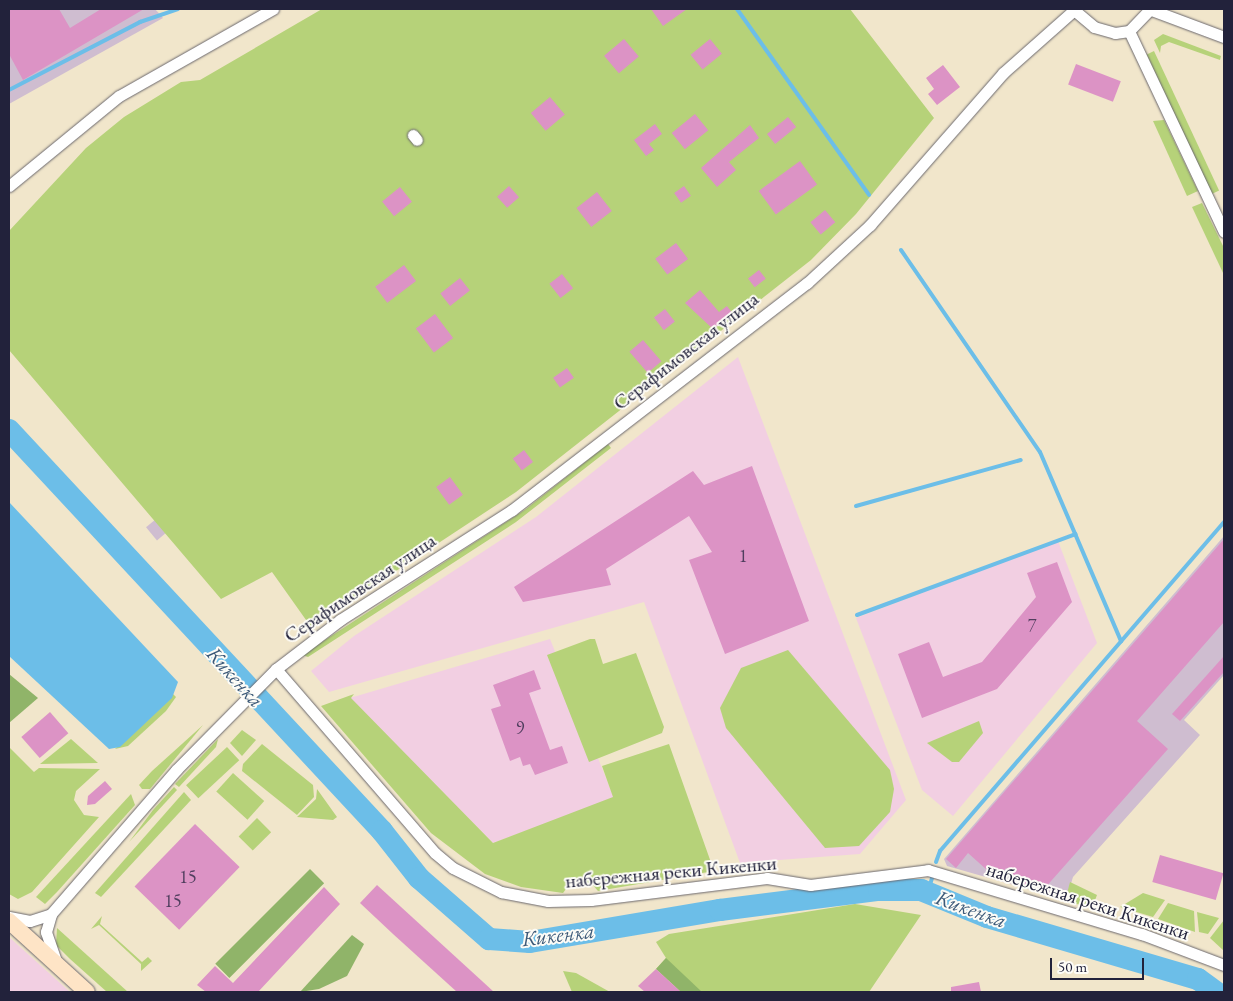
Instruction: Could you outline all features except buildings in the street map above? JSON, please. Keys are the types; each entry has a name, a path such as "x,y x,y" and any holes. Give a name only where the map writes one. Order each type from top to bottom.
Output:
{"main road":[{"path":"9,921 87,992"}],"street":[{"path":"9,186 119,96 273,9"},
{"path":"1074,9 1102,31 1129,31 1149,9 1224,37"},
{"name":"Серафимовская улица","path":"276,669 340,620 512,510 807,282 870,225 1003,73 1074,9"},
{"path":"1129,31 1224,232"},
{"path":"59,966 46,932 51,914 238,705 276,669"},
{"name":"набережная реки Кикенки","path":"276,669 435,853 453,868 501,892 548,901 591,900 767,878 810,885 928,870 1109,923 1224,965"},
{"path":"9,917 30,921 51,914"}],"shaded area":[{"path":"9,9 155,9 163,18 9,104"},
{"path":"738,357 906,800 860,854 740,863 644,602 329,692 311,671 354,636 536,517"},
{"path":"156,519 167,532 157,540 146,527"},
{"path":"1224,536 1224,675 1184,720 1200,735 1073,877 1066,900 947,866 944,859"},
{"path":"1058,541 1097,643 953,816 922,790 856,618"},
{"path":"550,639 614,798 493,843 350,698"},
{"path":"9,937 70,992 9,992"}],"green space":[{"path":"322,9 850,9 934,118 856,214 811,260 516,492 311,627 272,572 221,599 9,350 9,231 86,148 124,117 181,82 200,80"},
{"path":"1163,34 1221,56 1220,60 1169,42 1161,46 1160,53 1154,40"},
{"path":"1154,51 1219,191 1212,194 1147,54"},
{"path":"1164,120 1198,191 1187,196 1153,121"},
{"path":"1202,203 1224,248 1224,275 1192,207"},
{"path":"608,444 611,448 516,522 308,657 302,655 526,509"},
{"path":"590,639 595,639 603,664 636,653 664,727 662,733 589,762 547,655"},
{"path":"788,650 890,770 894,789 890,812 859,846 825,848 726,728 720,708 741,668"},
{"path":"9,674 38,698 9,723"},
{"path":"171,692 176,697 166,711 128,746 115,749"},
{"path":"354,694 351,698 493,843 613,797 602,766 669,744 714,871 598,891 591,883 569,885 563,893 521,887 485,874 431,833 321,706"},
{"path":"979,721 983,733 959,762 952,762 927,743"},
{"path":"203,725 150,789 142,789 139,785 152,771"},
{"path":"242,730 256,740 242,756 230,743"},
{"path":"71,739 98,763 40,764"},
{"path":"218,739 216,747 179,787 175,784"},
{"path":"262,744 313,785 314,797 297,815 242,771 243,764"},
{"path":"9,747 34,772 39,768 100,769 76,791 74,800 84,815 99,817 32,892 18,899 9,894"},
{"path":"227,747 239,760 198,798 186,785"},
{"path":"233,773 264,801 247,820 216,792"},
{"path":"174,787 177,790 129,842 153,810"},
{"path":"317,789 337,817 333,820 297,817 316,799"},
{"path":"184,792 191,800 101,897 95,893"},
{"path":"131,794 135,805 57,892 45,904 36,897"},
{"path":"257,818 271,832 253,851 239,836"},
{"path":"310,869 324,883 229,978 215,964"},
{"path":"1070,882 1097,895 1092,908 1065,901"},
{"path":"1143,893 1165,900 1153,917 1120,907"},
{"path":"1168,903 1194,911 1195,932 1158,919"},
{"path":"855,904 921,915 869,992 681,992 656,969 666,958 656,942 669,934"},
{"path":"1197,912 1219,918 1208,934 1199,932"},
{"path":"102,916 100,924 142,962 148,957 152,961 141,971 141,964 99,925 91,929"},
{"path":"1224,920 1224,951 1210,938"},
{"path":"57,928 128,992 107,992 70,959 56,945"},
{"path":"352,935 364,944 347,976 319,989 300,992"},
{"path":"666,958 702,992 681,992 656,969"},
{"path":"563,971 576,973 610,992 572,992"}],"water":[{"path":"9,502 178,682 172,698 120,747 109,749 9,656"},
{"path":"272,708 278,708 283,713 281,722 272,724 267,719 267,713"}],"waterway":[{"path":"9,90 140,22 178,9"},
{"path":"737,9 869,195"},
{"path":"901,250 1040,452 1121,641"},
{"name":"Кикенка","path":"9,430 382,831 419,878 489,939 530,942 720,910 879,890 921,890 987,917 1198,979 1216,992"},
{"path":"856,506 1021,460"},
{"path":"936,862 940,851 1224,522"},
{"path":"857,615 1076,534"},
{"name":"Кикенка","path":"241,681 247,676"},
{"path":"928,892 933,874"}]}
